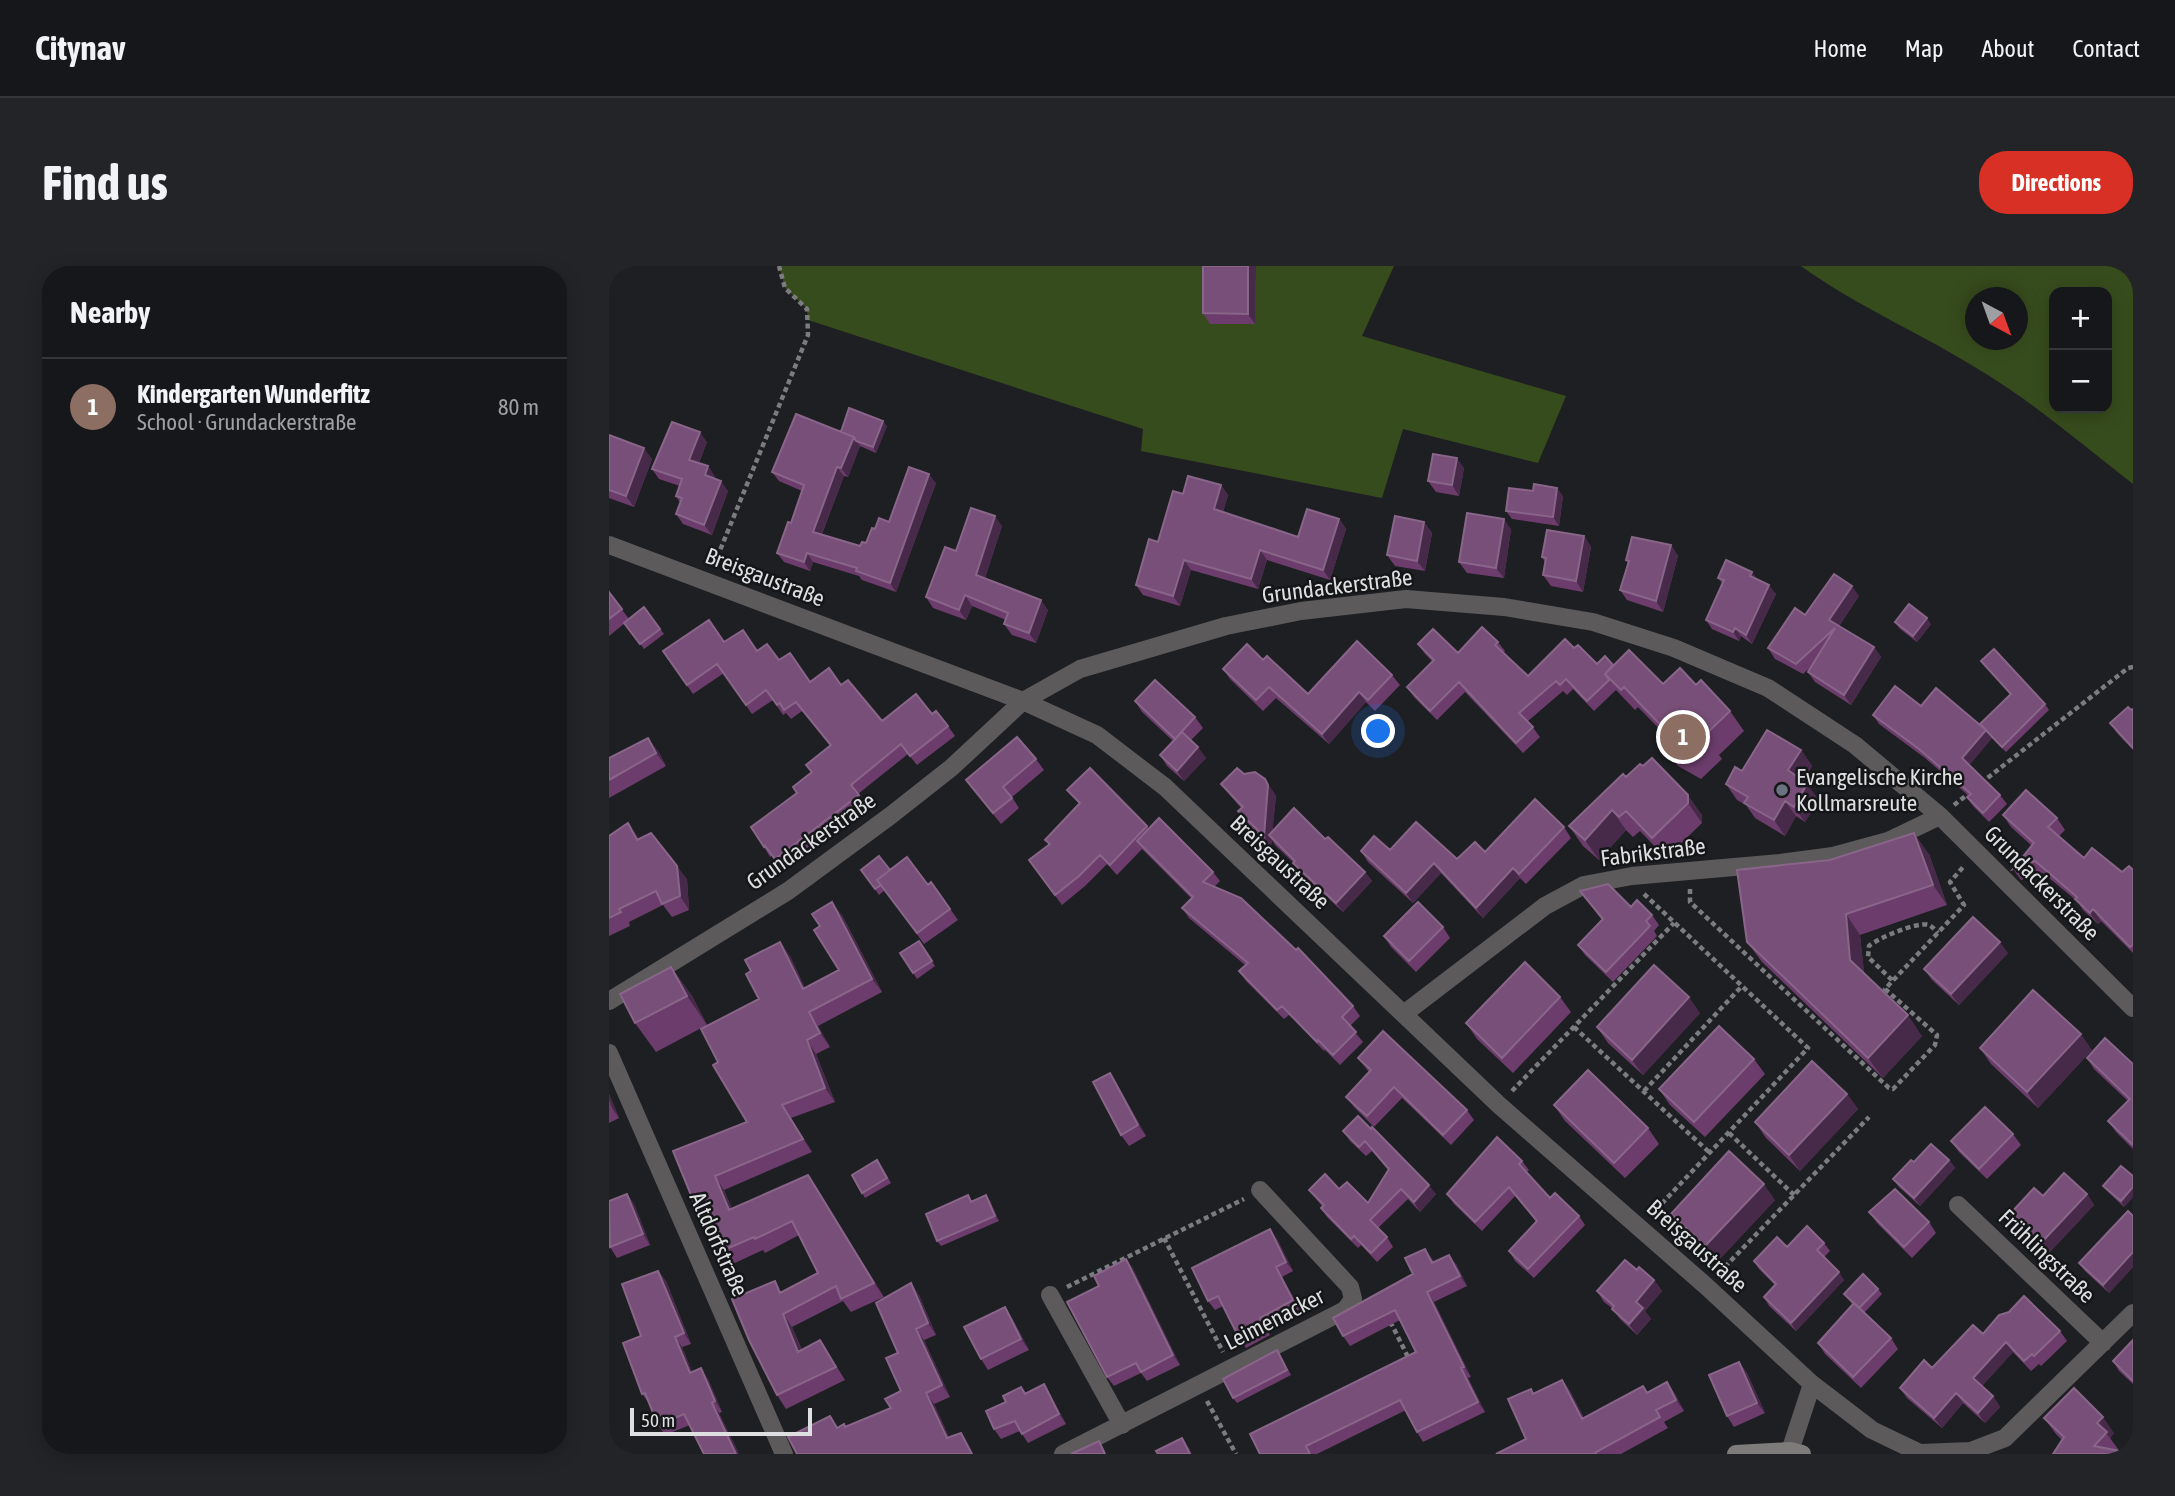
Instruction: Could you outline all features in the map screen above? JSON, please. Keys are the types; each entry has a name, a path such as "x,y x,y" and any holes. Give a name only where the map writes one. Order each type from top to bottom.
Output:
{"main road":[{"path":"1736,1454 1796,1452"}],"street":[{"name":"Breisgaustraße","path":"609,545 1023,701 1097,735 1165,787 1499,1105 1706,1286 1812,1384 1872,1430 1920,1453"},
{"name":"Grundackerstraße","path":"609,1000 788,891 941,776 1023,701 1080,669 1226,626 1276,616 1406,599 1504,607 1593,622 1674,648 1768,688 1855,745 1940,816 2133,1009"},
{"name":"Fabrikstraße","path":"1405,1013 1545,906 1584,885 1626,877 1833,856 1888,841 1940,816"},
{"name":"Altdorfstraße","path":"609,1053 784,1454"},
{"name":"Leimenacker","path":"1063,1454 1345,1310 1353,1299 1350,1287 1260,1191"},
{"name":"Frühlingstraße","path":"1958,1205 2103,1343"},
{"path":"1050,1296 1122,1425"},
{"path":"1920,1453 1971,1451 2005,1438 2133,1313"},
{"path":"1796,1452 1812,1384"}],"path":[{"path":"708,581 808,335 807,309 785,288 779,266"},
{"path":"1940,816 2133,667"},
{"path":"1690,871 1690,902 1893,1089 1935,1045 1937,1035 1885,989 1964,905 1950,882 1977,853"},
{"path":"1626,877 1808,1048 1639,1227"},
{"path":"1499,1105 1674,923"},
{"path":"1892,981 1868,957 1869,946 1875,940 1919,924 1929,925 1938,933"},
{"path":"1644,1091 1742,986"},
{"path":"1574,1027 1710,1153"},
{"path":"1706,1286 1869,1117"},
{"path":"1729,1133 1794,1195"},
{"path":"1050,1296 1260,1191"},
{"path":"1164,1238 1232,1369"},
{"path":"1383,1319 1392,1325 1415,1371"},
{"path":"1199,1385 1236,1454"}],"green space":[{"path":"779,266 1394,266 1362,336 1566,396 1538,463 1403,429 1382,498 1141,451 1143,429 808,320 807,309 785,288"},
{"path":"1801,266 2133,266 2133,484 2035,407 1994,379 1864,306"}],"building":[{"path":"1203,266 1248,266 1248,314 1203,313"},
{"path":"849,408 883,421 873,447 841,432"},
{"path":"796,414 854,437 841,468 837,467 813,532 860,546 862,542 866,543 879,518 889,522 909,467 929,474 890,583 856,571 857,568 807,553 804,562 777,553 804,485 772,472"},
{"path":"672,422 700,432 689,460 708,466 705,475 721,481 704,525 676,514 682,498 676,496 682,479 652,469"},
{"path":"609,435 644,448 626,496 609,490"},
{"path":"1433,454 1457,458 1452,485 1428,481"},
{"path":"1188,476 1221,485 1214,509 1298,537 1307,509 1339,519 1323,570 1260,550 1251,579 1184,560 1173,596 1136,585 1149,539 1158,542 1173,491 1183,494"},
{"path":"1534,484 1557,488 1553,517 1506,511 1509,488 1533,491"},
{"path":"971,508 995,516 976,575 1041,600 1029,633 1004,624 1008,613 965,595 959,610 926,597 945,547 956,551"},
{"path":"1467,513 1504,519 1496,568 1459,562"},
{"path":"1395,516 1424,522 1417,561 1387,555"},
{"path":"1547,530 1584,536 1576,581 1543,575 1546,558 1542,557"},
{"path":"1632,537 1671,545 1656,601 1620,590 1629,561 1626,560"},
{"path":"1726,560 1752,572 1750,576 1769,585 1746,635 1735,628 1733,632 1706,620 1724,580 1718,578"},
{"path":"1834,574 1852,586 1829,620 1874,647 1844,695 1808,672 1835,628 1796,664 1768,648 1795,608 1805,615"},
{"path":"609,592 622,609 609,619"},
{"path":"1909,604 1927,618 1913,636 1895,622"},
{"path":"644,607 660,629 640,644 624,623"},
{"path":"709,620 724,642 743,630 757,651 767,644 779,660 790,653 810,682 829,668 841,685 848,680 882,721 916,694 932,714 936,711 948,726 910,756 901,744 851,785 859,795 775,859 751,827 797,793 793,787 812,772 806,765 831,745 796,702 784,710 766,690 746,705 717,664 687,685 663,651"},
{"path":"1482,627 1498,642 1495,645 1528,676 1565,639 1574,648 1578,645 1597,664 1605,656 1613,665 1605,674 1609,680 1587,701 1566,679 1560,685 1556,681 1519,713 1533,727 1516,743 1459,682 1430,711 1407,687 1434,660 1418,644 1433,629 1458,653"},
{"path":"1357,641 1392,675 1368,700 1359,692 1322,734 1269,687 1256,700 1223,669 1247,644 1263,660 1267,656 1308,694"},
{"path":"1994,649 2045,704 2002,747 1980,724 2011,694 1981,661"},
{"path":"1629,650 1663,684 1680,668 1696,685 1701,680 1730,711 1705,735 1708,739 1687,760 1664,746 1673,738 1624,687 1621,690 1605,674"},
{"path":"1155,680 1195,717 1175,739 1135,701"},
{"path":"1895,686 1921,706 1936,688 1986,730 1962,758 2000,795 1983,813 1967,797 1971,794 1919,749 1873,715"},
{"path":"2128,707 2133,709 2133,748 2110,723"},
{"path":"1767,730 1801,750 1788,770 1807,784 1794,807 1785,801 1774,820 1744,803 1748,797 1726,784 1735,767 1742,771"},
{"path":"1182,732 1198,747 1177,771 1160,755"},
{"path":"1017,737 1036,759 1003,787 1012,798 993,813 966,780"},
{"path":"648,738 656,753 609,780 609,758"},
{"path":"1652,758 1688,795 1688,803 1652,838 1626,811 1619,817 1612,810 1585,840 1569,826 1623,774 1626,777 1640,764 1643,766"},
{"path":"1090,768 1147,826 1110,865 1100,855 1055,895 1029,860 1050,844 1045,840 1080,803 1067,790"},
{"path":"1237,768 1244,774 1255,772 1265,779 1268,785 1264,836 1238,811 1243,807 1221,784"},
{"path":"2026,790 2057,818 2048,827 2084,858 2092,848 2122,872 2129,866 2133,870 2133,945 2130,947 2093,909 2090,913 2075,899 2077,897 2035,861 2013,869 2034,843 2003,815"},
{"path":"1535,799 1564,827 1519,874 1513,868 1476,908 1434,863 1406,893 1361,851 1374,836 1390,850 1416,822 1457,859 1475,842 1485,852"},
{"path":"1294,808 1325,839 1328,837 1365,872 1336,903 1293,863 1295,861 1269,835"},
{"path":"1159,818 1213,872 1203,882 1241,898 1296,950 1298,948 1353,1006 1342,1017 1356,1032 1333,1055 1282,1006 1277,1010 1239,971 1248,963 1182,908 1193,897 1137,841"},
{"path":"628,823 637,840 651,833 677,866 680,896 662,904 656,891 619,909 621,912 609,918 609,836"},
{"path":"1914,833 1933,885 1846,914 1850,960 1908,1015 1868,1058 1747,942 1737,870 1830,860"},
{"path":"879,856 890,870 877,880 881,885 875,889 861,870"},
{"path":"907,857 928,885 931,882 950,909 917,933 877,880"},
{"path":"1608,884 1631,907 1637,900 1652,915 1646,921 1650,926 1606,972 1578,945 1603,919 1580,891"},
{"path":"832,902 872,979 809,1012 820,1033 807,1040 825,1088 782,1105 803,1139 715,1176 729,1210 808,1175 874,1283 841,1299 836,1286 783,1314 798,1352 820,1340 836,1367 777,1395 732,1299 775,1281 780,1293 818,1273 792,1221 715,1254 673,1151 747,1122 713,1065 718,1062 701,1029 759,999 746,974 751,971 745,960 780,942 803,989 839,970 814,930 820,926 812,914"},
{"path":"1418,902 1443,927 1409,961 1384,936"},
{"path":"1973,917 2000,942 1951,994 1924,969"},
{"path":"919,941 932,961 913,973 900,953"},
{"path":"1525,962 1560,997 1502,1058 1466,1023"},
{"path":"1654,965 1689,997 1632,1060 1597,1027"},
{"path":"671,967 687,996 635,1023 620,994"},
{"path":"2033,990 2081,1034 2027,1092 1980,1048"},
{"path":"1719,1026 1754,1059 1694,1122 1659,1089"},
{"path":"1383,1031 1467,1110 1443,1135 1394,1087 1367,1116 1346,1097 1371,1070 1358,1058"},
{"path":"2105,1038 2133,1064 2133,1145 2108,1121 2130,1099 2087,1058"},
{"path":"1812,1061 1847,1094 1789,1155 1755,1122"},
{"path":"1588,1070 1648,1128 1614,1163 1554,1105"},
{"path":"1110,1073 1138,1125 1121,1135 1093,1082"},
{"path":"1985,1107 2013,1134 1979,1169 1951,1141"},
{"path":"1358,1116 1429,1185 1414,1202 1401,1189 1370,1220 1387,1237 1371,1253 1354,1236 1351,1239 1321,1208 1324,1205 1309,1190 1325,1174 1339,1189 1347,1182 1368,1203 1389,1169 1365,1141 1359,1147 1343,1131"},
{"path":"1497,1137 1522,1161 1519,1164 1550,1198 1555,1193 1579,1216 1528,1269 1509,1251 1537,1221 1509,1187 1475,1222 1447,1194"},
{"path":"1931,1144 1949,1160 1914,1198 1893,1179"},
{"path":"1729,1151 1764,1184 1705,1246 1671,1214"},
{"path":"877,1160 887,1178 862,1193 852,1175"},
{"path":"2121,1166 2133,1176 2133,1187 2121,1201 2103,1186"},
{"path":"2064,1173 2087,1194 2041,1243 2010,1214 2034,1188 2043,1196"},
{"path":"1895,1189 1929,1222 1904,1247 1869,1212"},
{"path":"627,1194 643,1234 610,1247 609,1201"},
{"path":"968,1195 971,1202 986,1195 995,1216 937,1241 926,1214"},
{"path":"2128,1211 2133,1216 2133,1252 2103,1285 2079,1263"},
{"path":"1807,1226 1824,1243 1817,1250 1839,1272 1791,1323 1764,1297 1776,1284 1754,1261 1777,1237 1787,1247"},
{"path":"1270,1229 1286,1262 1276,1267 1293,1300 1260,1318 1264,1326 1239,1338 1218,1296 1208,1301 1192,1268"},
{"path":"1425,1249 1432,1263 1449,1255 1460,1276 1427,1292 1478,1402 1417,1432 1400,1400 1306,1446 1310,1454 1260,1454 1250,1434 1416,1352 1395,1310 1343,1336 1333,1318 1413,1274 1405,1258"},
{"path":"1126,1259 1173,1355 1141,1372 1136,1363 1107,1377 1067,1302 1099,1286 1094,1276"},
{"path":"1625,1260 1637,1270 1639,1267 1654,1280 1636,1302 1643,1308 1629,1324 1597,1291"},
{"path":"658,1271 684,1333 675,1337 690,1373 701,1368 715,1401 712,1403 736,1454 704,1454 684,1414 658,1425 645,1393 642,1394 623,1343 641,1336 622,1284"},
{"path":"1863,1274 1878,1289 1859,1308 1844,1294"},
{"path":"911,1283 928,1323 916,1329 942,1385 926,1393 947,1438 961,1433 972,1454 797,1454 788,1437 830,1416 837,1428 844,1424 845,1427 891,1408 885,1399 901,1391 886,1358 898,1353 876,1303"},
{"path":"2024,1296 2060,1331 2034,1356 2032,1354 2024,1361 2006,1342 1973,1378 1993,1396 1978,1413 1956,1393 1934,1418 1900,1388 1924,1360 1932,1368 1973,1325 1983,1334 1999,1315 2009,1312"},
{"path":"1854,1303 1891,1338 1853,1377 1818,1343"},
{"path":"1005,1307 1021,1339 981,1359 964,1327"},
{"path":"2133,1340 2133,1381 2113,1361"},
{"path":"1277,1350 1287,1370 1233,1398 1223,1379"},
{"path":"1739,1362 1757,1403 1727,1416 1709,1375"},
{"path":"1562,1380 1582,1419 1643,1386 1647,1393 1667,1382 1676,1400 1656,1410 1660,1417 1596,1454 1496,1454 1526,1439 1508,1399 1531,1389 1533,1394"},
{"path":"1044,1384 1059,1414 1022,1434 1015,1421 994,1429 986,1411 1006,1402 1003,1396 1021,1387 1025,1394"},
{"path":"2074,1388 2103,1417 2097,1423 2107,1432 2094,1446 2125,1452 2124,1454 2053,1454 2064,1437 2044,1418"},
{"path":"1182,1438 1190,1454 1158,1454 1156,1451"},
{"path":"1099,1441 1105,1454 1071,1454"}],"place":[{"name":"Kindergarten Wunderfitz","path":"1683,737"},
{"name":"Evangelische Kirche Kollmarsreute","path":"1782,790"}]}
